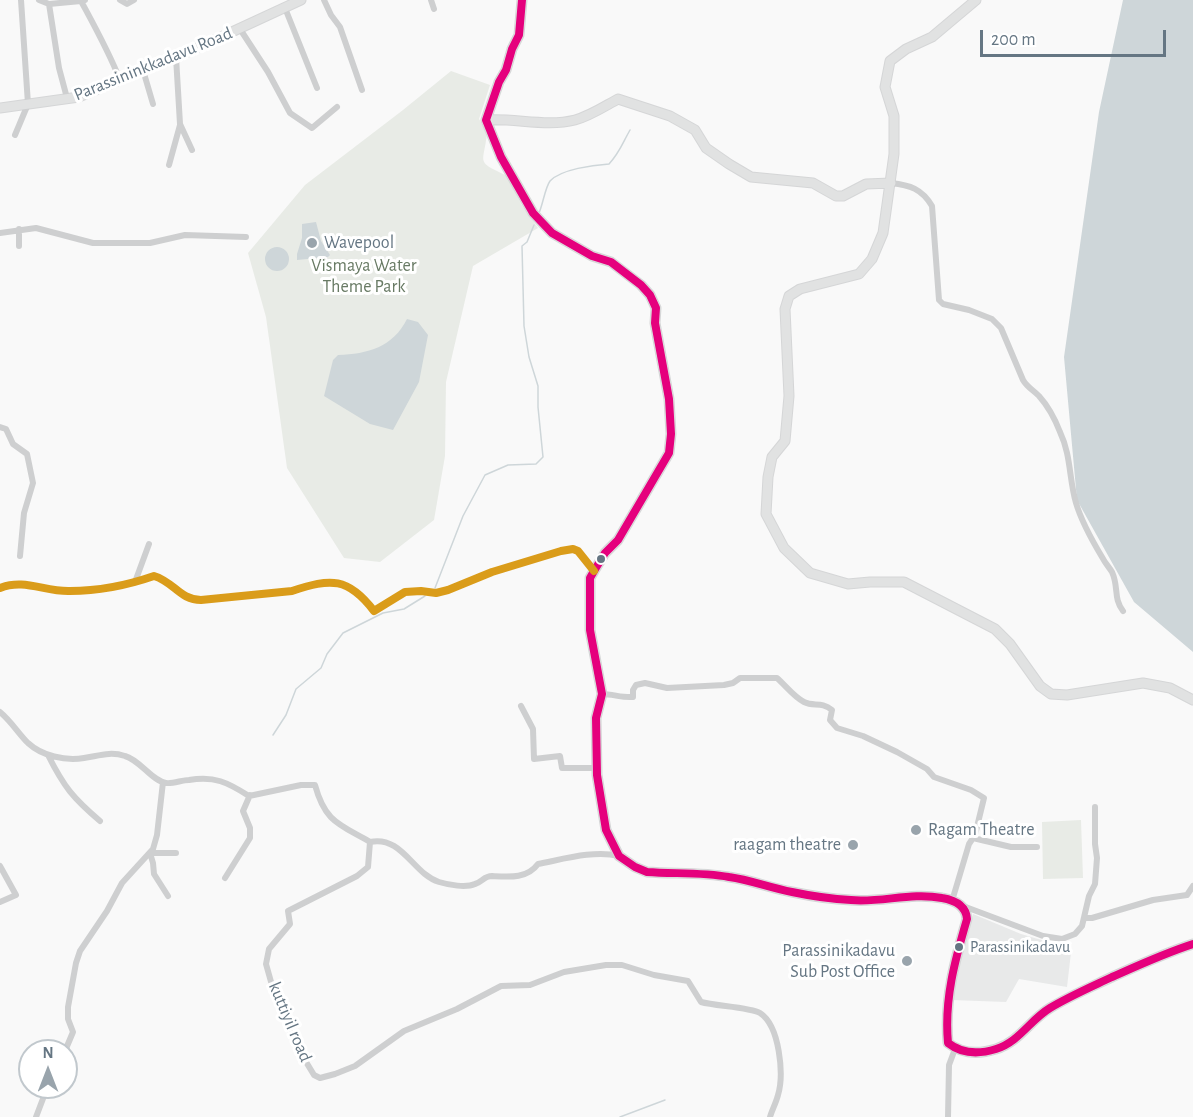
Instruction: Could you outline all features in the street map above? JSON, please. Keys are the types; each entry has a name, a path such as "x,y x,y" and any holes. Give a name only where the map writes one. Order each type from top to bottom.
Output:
{"main road":[{"name":"Parassininkkadavu Road","path":"0,108 79,97 176,57 301,0"},
{"path":"522,0 519,35 486,120 501,157 533,213 552,233 592,256 611,262 641,285 650,295 656,308 655,323 669,399 671,434 669,453 618,540 605,553 590,578 590,630 602,694 596,717 597,775 606,830 619,856 647,872 726,876 750,880 791,892 839,899 884,900 917,895 944,898 963,906 967,911 967,918 958,946 948,999 948,1043 955,1049 969,1053 995,1050 1011,1043 1048,1009 1147,960 1193,944"},
{"path":"976,0 932,37 906,49 890,61 885,87 894,117 894,154 883,233 873,259 859,274 800,289 789,296 785,309 789,396 785,441 772,457 768,477 766,514 784,548 810,573 848,584 904,582 995,629 1010,644 1040,686 1051,694 1067,695 1143,683 1170,688 1193,700"},
{"path":"486,120 552,122 576,120 618,99 670,116 695,130 706,148 752,177 813,183 836,196 843,196 867,184 891,183"}],"street":[{"path":"15,135 28,104 21,0"},
{"path":"39,0 49,4 83,1 87,16 95,25 120,80"},
{"path":"120,0 127,4 134,0"},
{"path":"324,0 340,27 362,90"},
{"path":"431,0 434,9"},
{"path":"49,4 59,68 68,98"},
{"path":"285,8 317,88"},
{"path":"240,29 268,72 290,113 312,128 337,107"},
{"path":"169,165 180,124 176,57"},
{"path":"143,70 153,104"},
{"path":"180,124 192,150"},
{"path":"891,183 908,185 919,190 932,206 939,300 943,304 969,310 992,319 1001,327 1023,380 1044,403 1058,426 1071,464 1076,504 1088,534 1094,540 1114,575 1116,601 1123,611"},
{"path":"0,233 36,228 93,243 150,243 185,235 246,237"},
{"path":"19,229 19,246"},
{"path":"0,427 6,429 13,444 27,454 33,483 24,513 20,556"},
{"path":"135,582 149,544"},
{"path":"0,588 10,584 30,584 47,590 72,591 135,582 154,576 162,579 189,600 201,600 292,591 313,585 338,582 360,593 374,611 405,592 436,593 448,590 501,569 561,551 573,549 578,551 594,571"},
{"path":"602,694 633,697 636,685 645,683 667,688 724,685 740,678 777,678 797,698 807,703 824,704 832,710 830,720 837,728 863,736 897,752 927,769 934,777 971,790 984,798 952,902"},
{"path":"520,706 533,729 534,759 560,756 562,768 594,768 597,775"},
{"path":"0,712 30,745 48,755 64,758 83,758 102,753 124,756 142,765 158,780 167,783 208,777 250,795 301,785 315,785 323,810 336,823 370,842 376,841 397,846 422,873 438,882 456,886 474,885 488,876 518,876 533,871 538,864 610,854 619,856"},
{"path":"48,755 62,783 80,804 100,821"},
{"path":"70,1039 73,1032 68,1019 68,1007 80,951 107,911 122,883 150,853 158,835 163,782"},
{"path":"225,878 250,838 250,828 243,811 250,795"},
{"path":"963,906 1027,930 1062,939 1075,934 1082,926 1089,896 1095,884 1095,807"},
{"path":"973,838 1011,847 1037,847"},
{"name":"kuttiyil road","path":"370,842 368,867 357,876 288,911 290,924 269,949 266,964 275,996 297,1047 314,1075 320,1078 355,1066 404,1030 464,1006 501,986 530,985 564,972 622,964 654,975 687,981 701,1002 760,1013 768,1022 777,1041 781,1072 778,1095 770,1117"},
{"path":"150,853 176,853"},
{"path":"150,853 154,874 168,896"},
{"path":"0,866 16,895 0,902"},
{"path":"1084,918 1092,918 1153,900 1187,895 1193,886"},
{"path":"948,1117 949,1065 955,1049"},
{"path":"36,1117 43,1099"}],"shaded area":[{"path":"1123,0 1193,0 1193,652 1134,602 1077,500 1064,357 1099,112"},
{"name":"Wavepool","path":"316,222 321,241 330,255 297,260 302,238 302,224"},
{"path":"277,247 285,251 289,259 285,267 277,271 269,267 265,259 269,251"},
{"path":"407,319 418,322 428,335 419,382 393,430 370,424 324,396 333,360 338,355 369,351 378,347 395,336"},
{"path":"973,914 1021,934 1055,944 1072,944 1067,987 1019,979 1006,1002 952,1000"}],"green space":[{"name":"Vismaya Water Theme Park","path":"451,71 490,85 479,119 487,133 484,161 490,167 508,176 521,204 538,228 473,266 446,382 445,456 434,520 380,562 344,558 287,468 266,317 248,253 305,185"},
{"path":"1081,820 1083,878 1043,879 1042,822"}],"waterway":[{"path":"539,213 550,181 562,173 609,164 630,130"},
{"path":"435,588 463,516 485,475 508,465 536,464 543,457 538,386 529,357 524,326 522,246 527,242 534,225"},
{"path":"273,735 286,715 296,689 321,668 327,654 343,633 383,613 404,609 425,596"},
{"path":"620,1117 665,1100"}],"transit line":[{"path":"522,0 519,35 486,120 501,157 533,213 552,233 592,256 611,262 641,285 650,295 656,308 655,323 669,399 671,434 669,453 618,540 605,553 590,578 590,630 602,694 596,718 597,775 606,830 619,856 647,872 719,875 821,897 862,901 930,896 955,902 962,907 967,919 949,995 948,1043 953,1047 971,1052 990,1051 1004,1046 1050,1008 1112,977 1193,944"},
{"path":"0,588 18,584 61,591 80,591 123,585 154,576 167,582 182,594 201,600 292,591 318,584 338,583 356,592 374,611 405,592 436,593 448,590 492,572 561,551 573,549 578,551 594,571"}],"place":[{"name":"Wavepool","path":"312,243"},
{"name":"Ragam Theatre","path":"916,830"},
{"name":"raagam theatre","path":"853,845"},
{"name":"Parassinikadavu","path":"959,947"},
{"name":"Parassinikadavu Sub Post Office","path":"907,961"}]}
